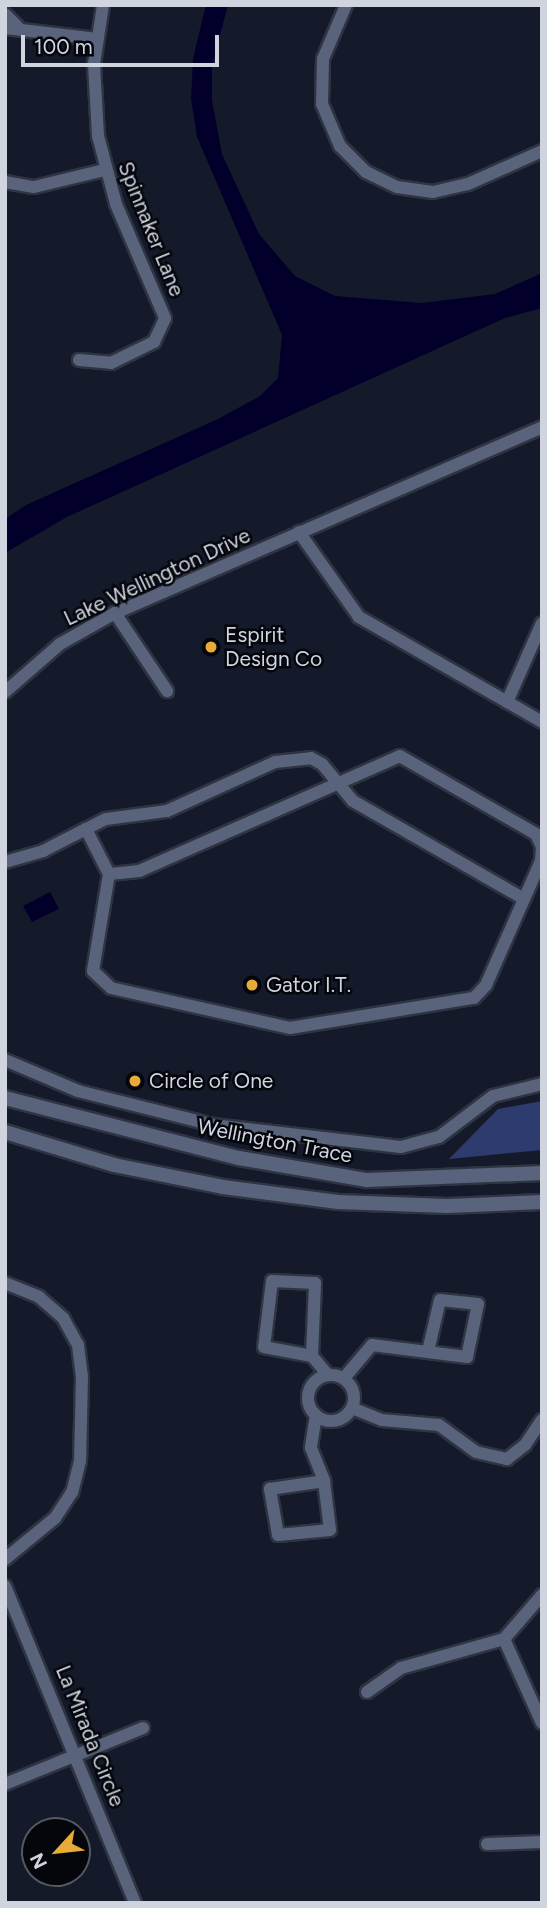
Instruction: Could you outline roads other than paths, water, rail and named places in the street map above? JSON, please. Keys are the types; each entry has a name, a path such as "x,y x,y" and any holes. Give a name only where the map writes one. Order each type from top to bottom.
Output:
{"street":[{"name":"Spinnaker Lane","path":"79,360 111,363 154,342 165,327 163,309 105,170 94,100 97,39 103,5"},
{"path":"346,5 323,59 321,95 335,138 366,172 397,187 433,192 468,184 542,151"},
{"path":"5,14 11,28 97,39"},
{"path":"5,182 34,187 105,170"},
{"name":"Lake Wellington Drive","path":"5,692 60,644 115,613 542,427"},
{"path":"299,532 359,617 542,722"},
{"path":"115,613 167,691"},
{"path":"507,702 542,623"},
{"path":"86,829 109,874 93,971 111,989 290,1028 474,998 486,985 541,861 536,834 400,756 337,781 139,872 109,874"},
{"path":"5,862 43,851 106,819 167,811 292,758 310,758 337,781 353,802 524,899"},
{"path":"5,1060 78,1091 212,1125 401,1147 439,1137 493,1096 542,1084"},
{"name":"Wellington Trace","path":"5,1098 239,1158 367,1180 542,1173"},
{"path":"5,1132 114,1165 223,1187 325,1200 447,1206 542,1202"},
{"path":"312,1356 315,1283 272,1281 264,1347 312,1356 328,1375 344,1378 354,1395 352,1408 335,1420 316,1415"},
{"path":"5,1283 40,1297 63,1318 78,1345 82,1376 80,1461 72,1492 55,1518 5,1559"},
{"path":"344,1378 372,1345 467,1357 478,1304 440,1300 428,1350"},
{"path":"324,1481 270,1489 278,1535 330,1530 324,1481 311,1448 316,1415 308,1402 310,1387 328,1375"},
{"path":"352,1408 382,1420 439,1425 476,1452 508,1459 525,1445 542,1420"},
{"name":"La Mirada Circle","path":"5,1586 135,1903"},
{"path":"367,1692 401,1668 504,1639 542,1595"},
{"path":"504,1639 542,1723"},
{"path":"5,1784 144,1728"},
{"path":"487,1844 542,1842"}],"place":[{"name":"Espirit Design Co","path":"211,647"},
{"name":"Gator I.T.","path":"252,985"},
{"name":"Circle of One","path":"135,1081"}]}
